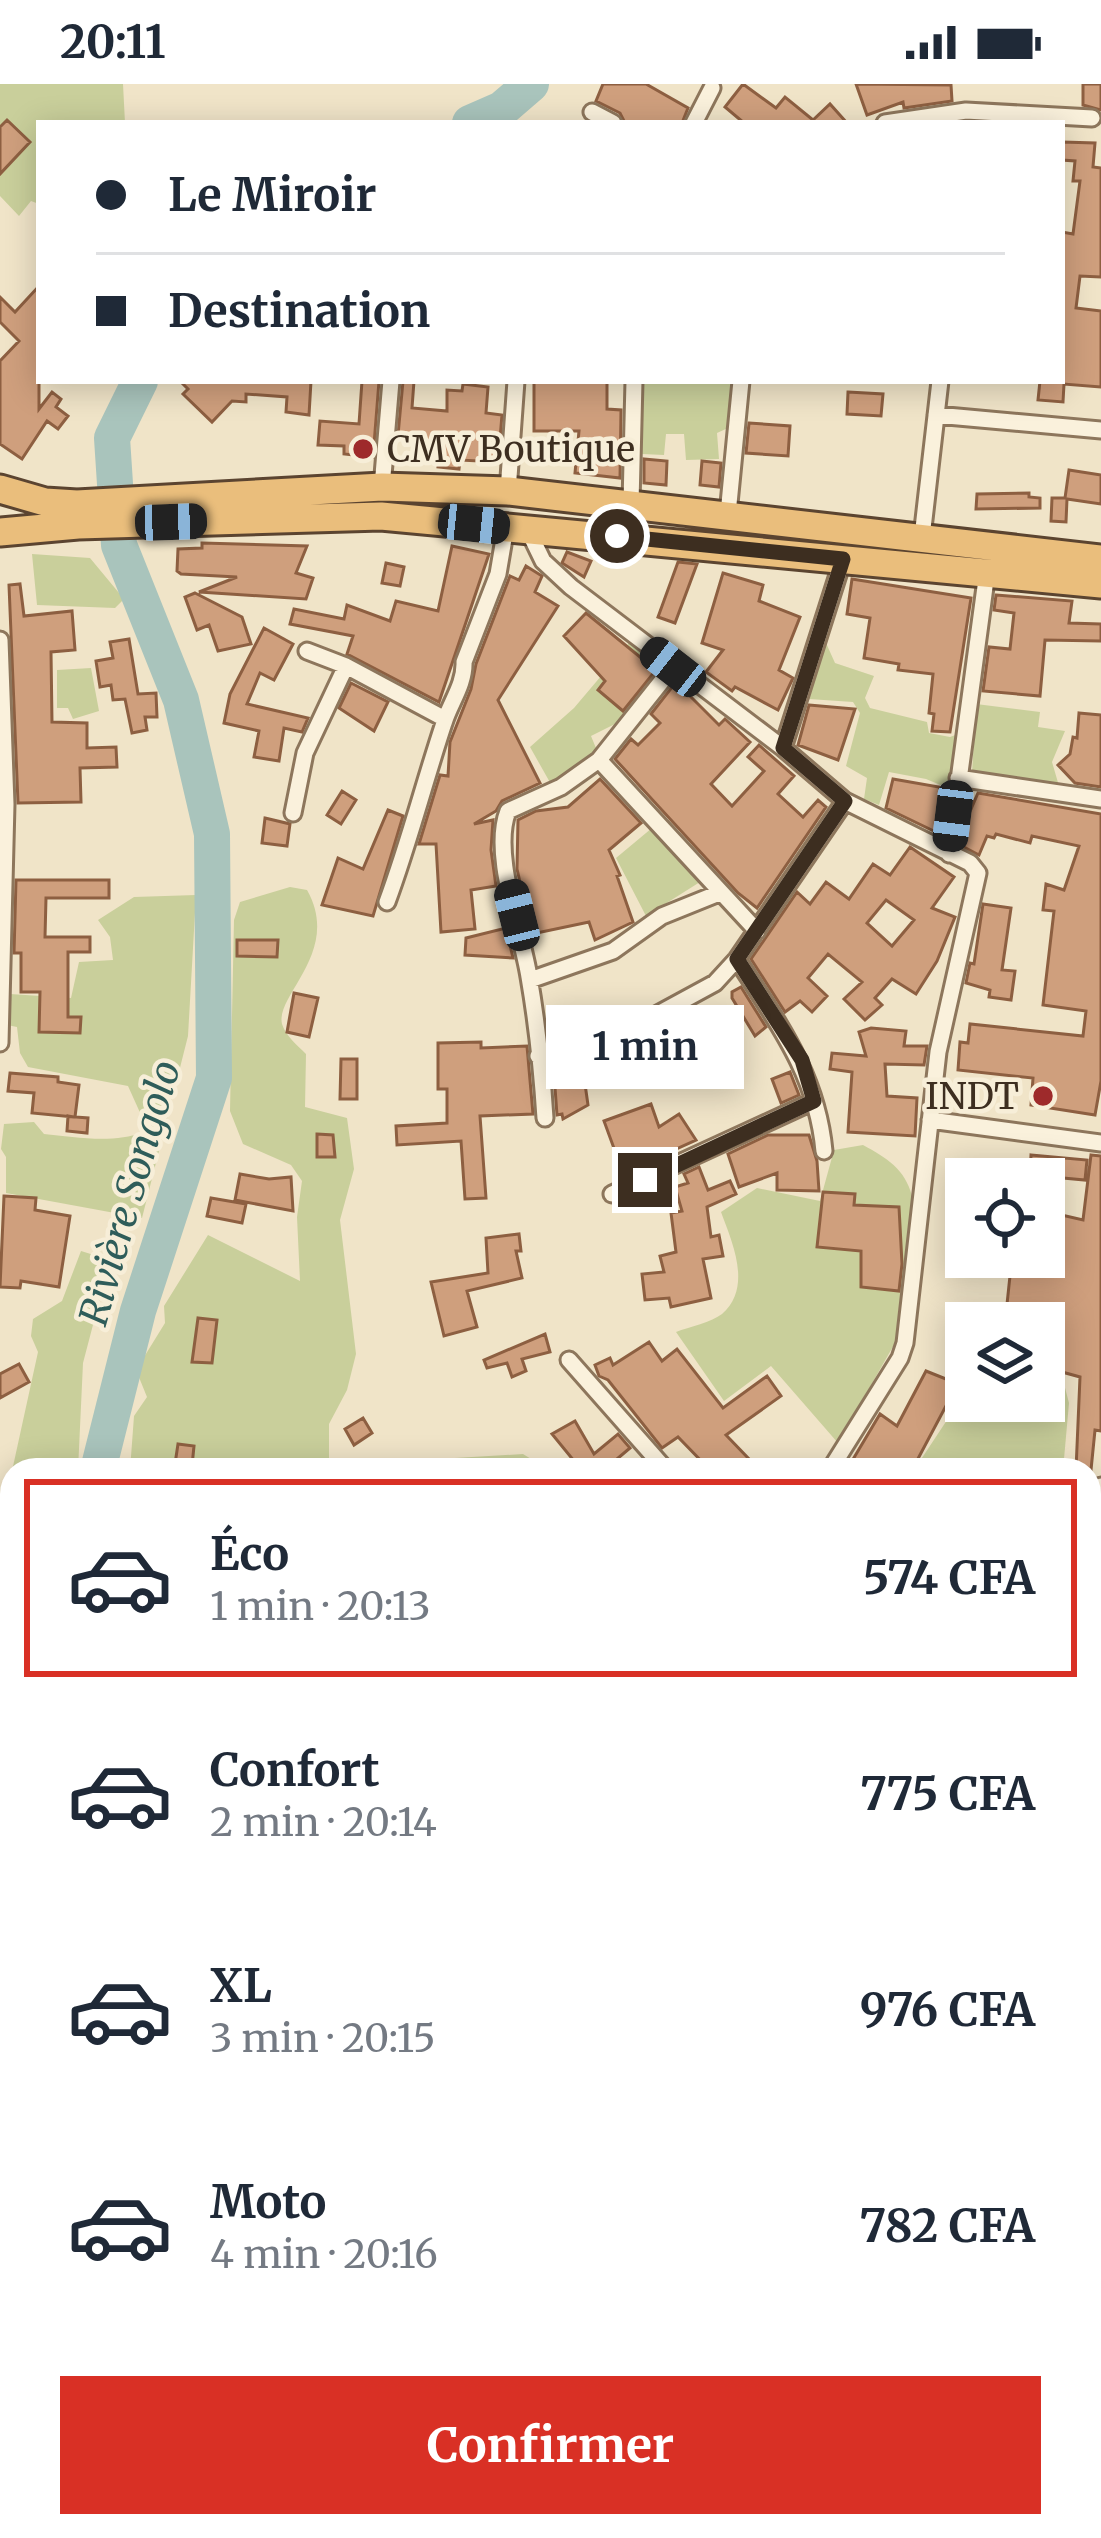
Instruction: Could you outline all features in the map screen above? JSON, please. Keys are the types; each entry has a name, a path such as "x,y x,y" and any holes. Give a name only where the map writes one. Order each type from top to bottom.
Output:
{"highway":[{"path":"141,512 382,487 508,490 1101,559"},
{"path":"0,489 77,514"},
{"path":"0,532 77,514 381,516 1101,584"}],"street":[{"path":"696,120 712,88"},
{"path":"592,112 607,120"},
{"path":"926,120 1092,118"},
{"path":"382,487 391,384"},
{"path":"508,490 516,384"},
{"path":"631,503 634,384"},
{"path":"728,514 741,384"},
{"path":"922,537 940,384"},
{"path":"936,415 1101,430"},
{"path":"517,527 543,562 845,801 970,862 978,873 956,957 930,1120 904,1343 900,1358 838,1458"},
{"path":"387,902 445,719 517,527"},
{"path":"783,748 843,559"},
{"path":"949,854 987,572"},
{"path":"0,640 6,804 0,1042"},
{"path":"307,651 346,666 445,719"},
{"path":"293,813 305,752 346,666"},
{"path":"545,1118 530,980 502,826 508,811 561,788 599,760 673,667"},
{"path":"599,760 757,931"},
{"path":"958,778 1101,799"},
{"path":"538,1056 645,1021 715,983 757,931 845,801"},
{"path":"530,980 613,951 662,916 718,893"},
{"path":"737,959 802,1060 824,1151"},
{"path":"612,1194 814,1101"},
{"path":"930,1120 1101,1143"},
{"path":"569,1360 655,1458"}],"green space":[{"path":"0,84 123,84 125,120 36,120 36,203 31,201 19,216 0,196"},
{"path":"638,384 745,384 741,422 717,433 719,459 686,460 684,434 666,434 664,455 642,454"},
{"path":"32,554 90,558 124,599 115,608 37,605"},
{"path":"629,643 664,669 621,721 591,736 598,753 552,786 530,747 574,708"},
{"path":"826,643 835,663 874,676 865,698 870,708 927,722 929,733 950,737 961,733 950,789 889,772 879,805 864,799 867,778 846,766 860,713 853,702 809,699"},
{"path":"91,668 99,711 73,719 68,708 57,708 57,670"},
{"path":"976,704 1040,712 1038,727 1065,731 1052,762 1059,786 972,773"},
{"path":"652,828 700,882 646,916 616,858"},
{"path":"290,887 307,890 316,912 313,952 282,1012 282,1024 306,1054 305,1107 347,1118 354,1169 340,1220 356,1354 347,1390 329,1424 329,1458 131,1458 134,1416 147,1397 136,1370 165,1323 164,1306 208,1235 300,1281 297,1217 302,1181 291,1165 243,1144 230,1111 234,920 240,902"},
{"path":"196,895 188,1036 142,1218 6,1193 6,1157 1,1149 4,1124 34,1122 44,1134 94,1139 143,1132 142,1117 128,1086 28,1067 20,1053 17,1027 7,1025 10,994 71,998 79,962 113,960 110,937 98,920 134,897"},
{"path":"863,1145 894,1165 912,1196 895,1343 838,1443 771,1366 724,1401 676,1332 722,1314 736,1291 737,1264 721,1212 757,1188 820,1201 834,1150"},
{"path":"81,1251 110,1260 83,1363 79,1458 15,1458 38,1352 31,1336 33,1319 62,1301"},
{"path":"1065,1388 1069,1403 1064,1458 922,1458 946,1422 1065,1422"},
{"path":"523,1454 530,1458 455,1458"}],"building":[{"path":"603,84 646,84 688,108 683,120 624,120 620,113 596,101"},
{"path":"743,84 776,108 785,97 813,120 740,120 725,107"},
{"path":"856,84 951,85 952,101 904,108 903,102 867,115"},
{"path":"1083,84 1101,84 1101,110 1083,105"},
{"path":"830,104 844,120 813,120"},
{"path":"7,120 30,142 0,174 0,127"},
{"path":"1065,142 1095,143 1093,167 1101,168 1101,277 1080,276 1076,308 1101,311 1101,387 1064,384 1065,233 1073,234 1080,181 1073,181 1075,161 1065,160"},
{"path":"36,289 39,409 52,392 61,399 56,407 68,416 58,429 47,421 22,459 0,444 0,361 19,341 0,322 0,297 15,312"},
{"path":"183,384 311,384 309,415 286,412 287,397 246,394 246,402 232,401 212,422 183,394 188,389"},
{"path":"362,384 379,384 373,457 344,454 344,446 318,445 320,421 359,424"},
{"path":"403,384 414,384 412,408 447,411 447,390 462,391 463,384 488,387 486,413 502,415 498,462 460,460 459,469 438,467 440,444 412,442 413,436 398,435"},
{"path":"534,384 607,384 607,409 621,410 620,478 575,473 579,431 534,431"},
{"path":"1040,384 1064,384 1063,402 1038,400"},
{"path":"848,392 883,394 881,416 847,414"},
{"path":"749,423 790,426 788,456 746,453"},
{"path":"644,459 667,461 666,485 644,483"},
{"path":"702,461 721,463 719,487 700,485"},
{"path":"1069,470 1101,475 1101,504 1067,499 1066,522 1051,521 1052,498 1065,498"},
{"path":"1029,493 1029,497 1040,498 1040,508 976,509 977,494"},
{"path":"202,543 307,546 296,573 313,578 306,599 199,592 237,577 177,571 178,549 202,548"},
{"path":"452,546 489,554 439,702 347,654 353,636 290,624 294,609 344,619 347,605 390,621 396,601 438,611"},
{"path":"567,552 591,561 584,577 562,563"},
{"path":"678,562 697,564 675,623 658,617"},
{"path":"386,563 404,567 400,586 382,583"},
{"path":"526,566 542,576 535,592 558,606 498,700 540,783 502,801 496,811 474,824 493,820 496,886 471,890 475,929 441,932 436,844 419,844 440,775 448,776 450,742 476,664 510,576 519,580"},
{"path":"723,573 763,585 759,601 800,617 779,670 793,678 778,710 735,687 732,691 706,672 723,650 702,643"},
{"path":"852,579 971,598 950,732 932,731 933,674 898,670 899,664 864,658 870,618 847,614"},
{"path":"20,584 24,616 72,611 75,650 51,652 52,722 87,723 87,748 116,747 117,767 80,768 81,802 18,803 9,585"},
{"path":"195,593 242,617 251,644 218,651 209,625 197,630 185,597"},
{"path":"996,595 1072,601 1069,623 1101,624 1101,641 1045,640 1040,696 983,691 989,647 1010,649 1014,613 994,610"},
{"path":"586,613 656,670 623,711 598,690 605,681 564,636"},
{"path":"264,628 293,644 274,680 260,673 247,704 308,718 302,732 284,728 279,761 254,757 259,731 224,723 230,694"},
{"path":"129,639 138,694 156,693 157,717 145,717 147,730 132,733 125,699 113,700 111,685 100,687 96,661 113,658 110,642"},
{"path":"676,682 719,725 725,719 750,742 711,784 732,806 764,771 748,757 759,745 794,776 778,794 803,817 818,800 826,807 757,908 615,759 631,739 638,745 660,723 651,714"},
{"path":"351,683 388,702 374,731 339,708"},
{"path":"809,705 855,709 838,760 798,745"},
{"path":"1079,713 1101,715 1101,787 1075,783 1058,765 1070,754 1073,737 1077,738"},
{"path":"600,779 641,823 609,850 633,922 595,940 589,922 532,934 517,869 518,820 536,811 568,807"},
{"path":"893,779 939,787 944,799 940,834 886,808"},
{"path":"342,791 356,800 341,824 327,815"},
{"path":"978,793 1101,814 1101,1081 1095,1115 1031,1105 1033,1078 958,1070 960,1042 968,1043 970,1024 1083,1036 1086,1011 1043,1005 1054,911 1043,910 1046,884 1064,890 1079,846 1032,836 1030,843 996,834 987,836 979,855 962,846 965,823"},
{"path":"388,810 403,816 373,916 322,905 338,858 363,869"},
{"path":"265,818 290,824 287,846 262,843"},
{"path":"910,847 954,877 932,908 955,917 937,961 916,994 892,979 875,998 882,1005 865,1020 844,999 862,982 828,954 808,978 827,996 812,1012 800,1001 785,1012 751,959 797,892 810,904 826,882 849,899 873,864 890,875","holes":["886,900 914,920 892,946 867,923"]},
{"path":"16,880 109,880 109,898 46,898 45,937 90,937 90,952 68,952 68,1017 81,1017 80,1033 39,1032 40,992 21,992 21,953 14,953"},
{"path":"983,904 1011,908 1002,970 1015,971 1011,1000 989,997 990,990 966,983 970,963 974,964"},
{"path":"506,928 513,958 465,955 466,938"},
{"path":"237,940 278,940 277,957 237,956"},
{"path":"741,987 766,1027 755,1036 732,998 732,992"},
{"path":"294,993 318,998 309,1037 287,1032"},
{"path":"709,1012 721,1037 692,1058 697,1067 659,1086 636,1054"},
{"path":"871,1028 906,1031 904,1046 927,1046 924,1065 885,1064 887,1096 917,1098 915,1136 848,1132 852,1072 830,1069 832,1053 866,1056 859,1032"},
{"path":"481,1042 481,1048 527,1046 533,1114 480,1116 486,1198 465,1199 461,1141 397,1145 396,1126 447,1123 447,1089 438,1089 438,1043"},
{"path":"341,1059 357,1059 357,1099 340,1099"},
{"path":"583,1070 588,1105 563,1119 562,1114 557,1115 554,1074"},
{"path":"790,1072 799,1095 781,1103 772,1079"},
{"path":"10,1073 58,1077 58,1082 79,1085 75,1117 88,1118 87,1133 67,1131 68,1116 32,1113 34,1093 8,1091"},
{"path":"651,1104 659,1127 679,1114 696,1140 623,1173 604,1121"},
{"path":"317,1134 333,1135 335,1157 317,1157"},
{"path":"768,1135 809,1135 819,1191 777,1190 777,1173 739,1187 728,1154"},
{"path":"1091,1155 1101,1156 1101,1431 1095,1430 1092,1458 1077,1458 1080,1377 1065,1373 1065,1302 1007,1302 1010,1278 1065,1278 1065,1216 1083,1220"},
{"path":"1065,1158 1087,1160 1085,1180 1065,1178"},
{"path":"699,1167 708,1190 730,1181 736,1194 707,1207 711,1237 719,1235 723,1256 703,1259 711,1298 671,1307 669,1298 645,1300 642,1274 664,1272 660,1256 676,1252 671,1213 682,1211 675,1187 688,1183 684,1174"},
{"path":"240,1174 291,1177 293,1211 235,1200"},
{"path":"823,1192 855,1194 854,1205 899,1207 899,1291 861,1287 861,1251 817,1247"},
{"path":"4,1196 36,1198 35,1210 70,1216 59,1287 21,1281 20,1288 0,1287"},
{"path":"211,1198 246,1204 242,1223 207,1216"},
{"path":"519,1234 521,1251 516,1251 522,1278 467,1291 477,1327 444,1336 431,1282 488,1273 486,1238"},
{"path":"198,1318 217,1320 212,1363 192,1362"},
{"path":"545,1334 550,1352 522,1359 526,1371 512,1377 507,1363 487,1368 484,1360"},
{"path":"649,1342 662,1361 677,1349 723,1408 767,1376 781,1396 726,1435 748,1458 698,1458 678,1437 662,1448 608,1380 599,1376 595,1365 610,1358 613,1365"},
{"path":"19,1364 29,1382 0,1398 0,1374"},
{"path":"926,1371 945,1379 945,1408 918,1458 854,1458 880,1414 897,1426"},
{"path":"363,1418 372,1433 354,1445 345,1429"},
{"path":"575,1421 594,1454 618,1434 630,1448 618,1458 572,1458 552,1434"},
{"path":"178,1444 194,1446 193,1458 176,1458"}],"waterway":[{"name":"Rivière Songolo","path":"477,120 502,109 531,84"},
{"name":"Rivière Songolo","path":"101,1458 138,1311 214,1078 212,834 181,700 119,545 112,438 139,384"}],"place":[{"name":"CMV Boutique","path":"363,449"},
{"name":"INDT","path":"1043,1096"}],"route":[{"path":"617,536 843,559 783,748 845,801 737,959 802,1060 814,1101 645,1180"}]}
